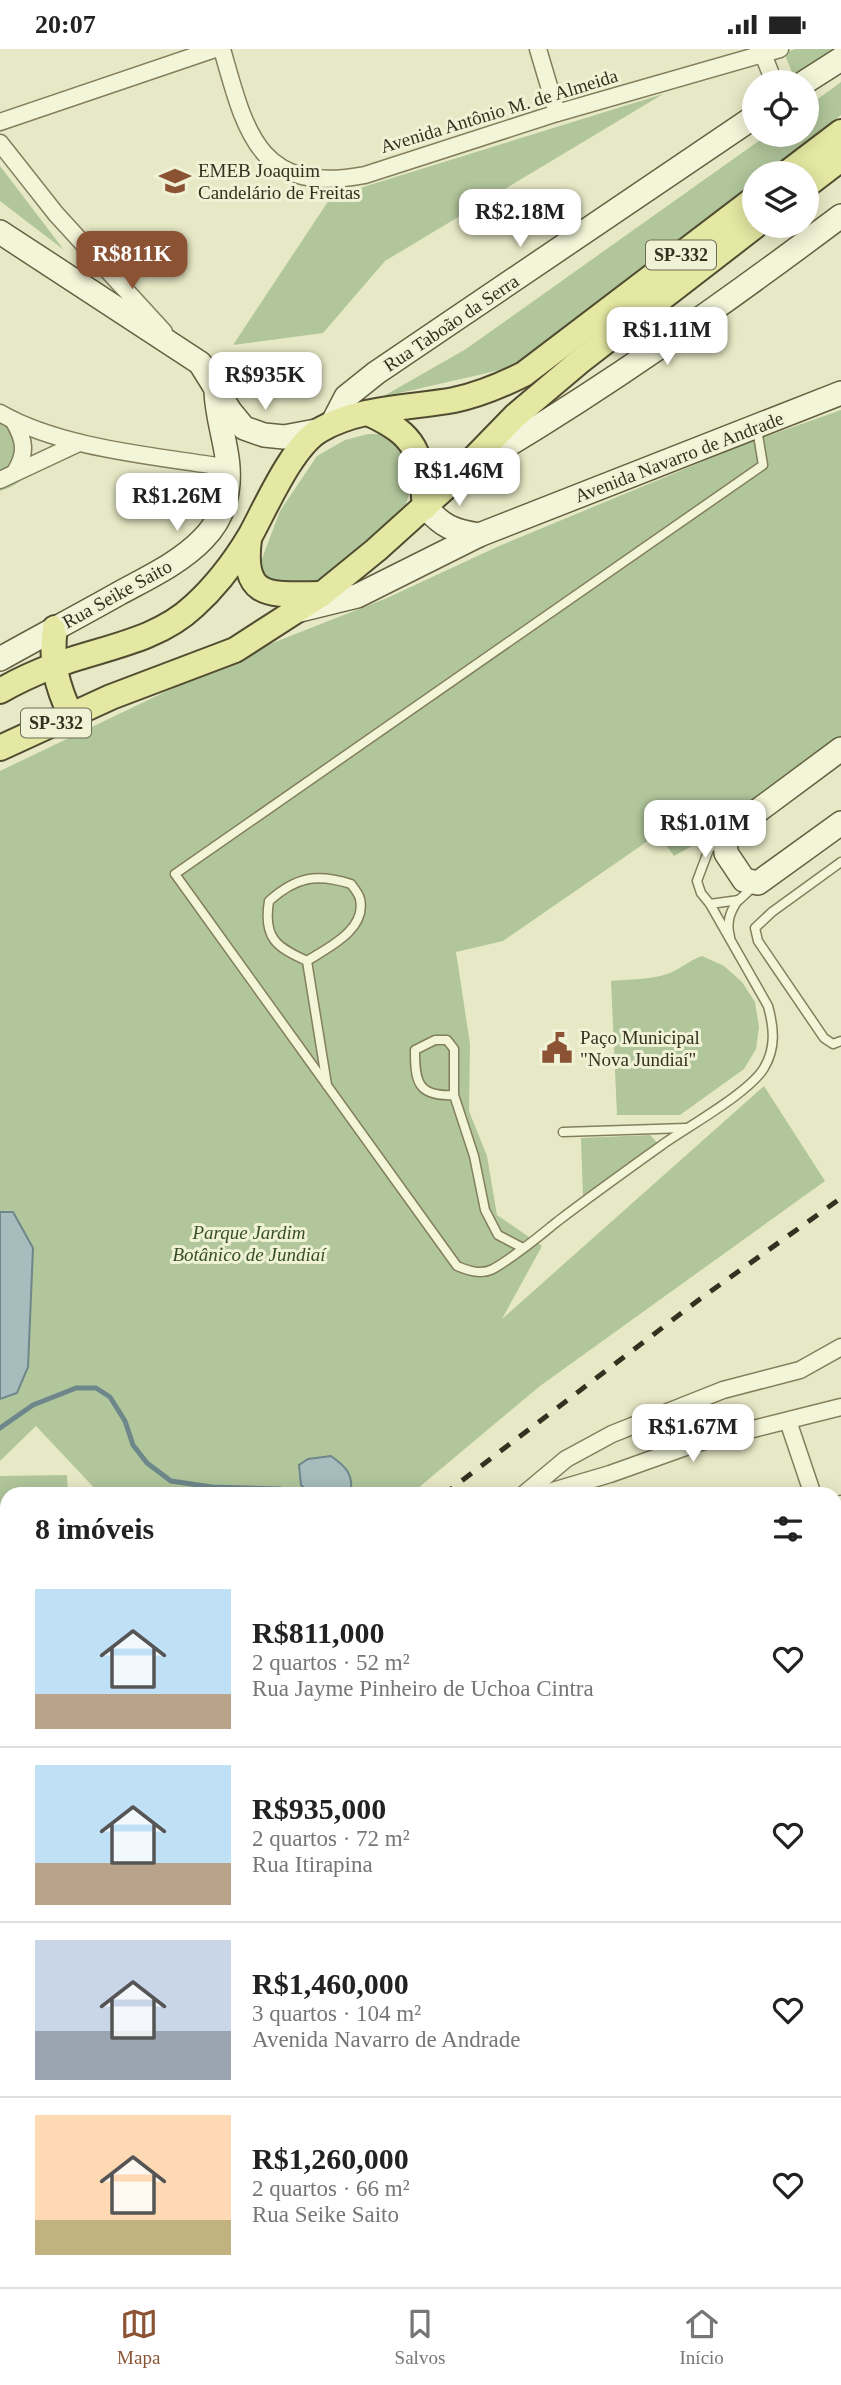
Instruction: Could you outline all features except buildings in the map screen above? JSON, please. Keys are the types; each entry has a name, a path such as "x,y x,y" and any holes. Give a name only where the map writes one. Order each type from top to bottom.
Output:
{"main road":[{"path":"819,73 841,59"},
{"name":"Rua Taboão da Serra","path":"325,427 346,397 376,373 742,125"},
{"path":"803,161 841,132"},
{"path":"819,176 841,159"},
{"name":"SP-332","path":"0,691 53,666 152,633 170,625 192,608 213,586 249,538 290,462 325,427 368,413 457,400 524,374 742,208"},
{"path":"462,472 525,435 723,304 841,216"},
{"path":"0,232 200,363 216,391 244,428 264,435 284,437 325,427"},
{"name":"SP-332","path":"0,748 111,698 235,650 298,611 425,507 515,416 579,362 742,236"},
{"name":"Rua Seike Saito","path":"0,659 183,557 214,527 222,512 227,491 229,462 216,408 216,391"},
{"name":"Avenida Navarro de Andrade","path":"298,611 357,596 479,535 841,393"},
{"path":"368,413 392,424 407,435 419,458 425,507 442,524 458,532 479,535"},
{"path":"249,538 247,571 251,580 261,589 272,594 322,594"},
{"path":"55,628 53,666 58,687 71,716"},
{"path":"841,749 725,835 726,853 744,880 758,883 841,823"}],"street":[{"path":"0,122 215,49"},
{"name":"Avenida Antônio M. de Almeida","path":"222,49 236,98 251,133 263,152 277,167 296,176 338,180 365,175 557,113 780,49"},
{"path":"538,49 557,113"},
{"path":"763,54 769,70"},
{"path":"0,143 57,214 177,347"},
{"path":"6,416 79,443 229,462 235,438 244,428"},
{"path":"6,416 21,434 24,447 23,459 7,476"},
{"path":"7,476 79,443"},
{"path":"533,1487 566,1459 612,1434 723,1390 800,1370 841,1347"},
{"path":"566,1487 697,1443 841,1407"},
{"path":"789,1421 810,1487"}],"lane":[{"path":"725,835 709,849 697,881 701,893 710,904 768,1006 773,1024 771,1052 763,1070 749,1085 523,1248 490,1270 479,1272 457,1266 175,874 763,465 757,426"},
{"path":"841,862 755,928 758,941 824,1038 833,1044 841,1041"},
{"path":"332,878 351,884 360,899 358,920 343,937 307,961 282,950 269,933 266,915 269,901 287,885 307,879 332,878"},
{"path":"733,947 728,930 730,913 739,899 758,883"},
{"path":"710,904 739,899"},
{"path":"307,961 327,1088"},
{"path":"454,1095 441,1096 421,1086 416,1079 415,1049 435,1040 447,1040 454,1049 454,1095 474,1156 485,1210 498,1235 523,1248"},
{"path":"563,1132 686,1128"}],"green space":[{"path":"795,49 841,49 809,70 791,70 784,53"},
{"path":"841,82 841,115 819,132 819,98"},
{"path":"663,94 385,261 323,333 233,345 331,197"},
{"path":"750,147 800,147 782,161 742,161 742,191 518,366 382,397 466,349"},
{"path":"0,166 64,250 0,201"},
{"path":"0,408 27,426 31,449 29,465 22,479 0,491"},
{"name":"Parque Jardim Botânico de Jundiaí","path":"841,410 841,737 728,826 674,856 658,834 503,941 456,952 470,1044 469,1111 487,1156 497,1215 542,1246 502,1319 764,1086 825,1181 540,1386 419,1487 93,1487 36,1426 0,1461 0,771 242,655 387,598 499,546 745,444"},
{"path":"368,434 386,434 411,455 413,480 406,504 366,544 314,584 263,580 258,569 280,511 317,456 345,440"},
{"path":"702,956 724,966 742,982 755,1002 759,1027 756,1049 744,1069 680,1115 617,1115 611,981 660,976"},
{"path":"650,1135 660,1146 583,1197 581,1138"},
{"path":"67,1475 68,1487 0,1487 0,1476"}],"shaded area":[{"path":"0,1212 13,1212 33,1248 28,1367 17,1393 0,1399"},
{"path":"331,1456 348,1472 351,1487 303,1487 299,1465 308,1459"}],"waterway":[{"path":"0,1428 33,1405 76,1388 96,1388 110,1397 125,1421 133,1445 147,1463 171,1481 212,1487"}],"railway":[{"path":"453,1487 700,1299 841,1198"}],"place":[{"name":"EMEB Joaquim Candelário de Freitas","path":"175,181"},
{"name":"Paço Municipal \"Nova Jundiaí\"","path":"557,1048"}]}
